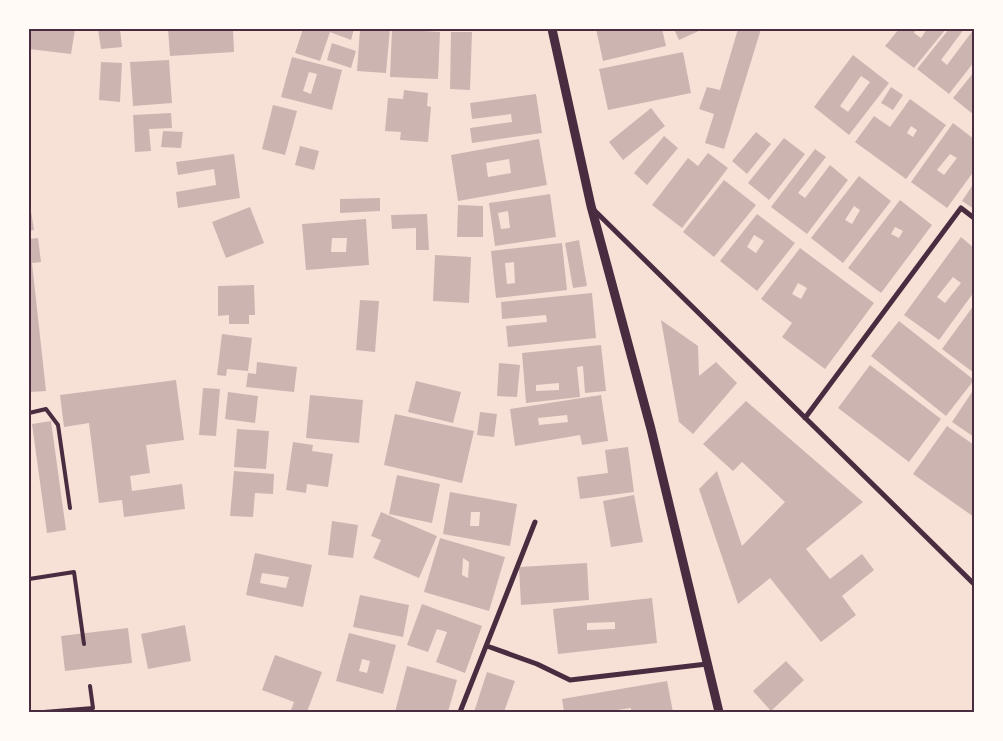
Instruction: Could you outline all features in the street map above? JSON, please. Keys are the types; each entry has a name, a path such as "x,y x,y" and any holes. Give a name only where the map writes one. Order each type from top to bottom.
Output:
{"street":[{"path":"552,29 591,206 651,429 719,712"},
{"path":"591,206 974,584"},
{"path":"805,418 961,208 974,218"},
{"path":"460,712 535,522"},
{"path":"487,646 537,664 570,680 707,664"}],"lane":[{"path":"29,413 46,409 58,425 70,508"},
{"path":"29,579 74,572 84,644"},
{"path":"44,712 93,708 90,686"}],"building":[{"path":"29,29 75,29 71,54 29,49"},
{"path":"98,29 120,29 122,47 101,49"},
{"path":"168,29 233,29 234,52 170,56"},
{"path":"303,29 354,29 351,40 330,32 320,61 295,53"},
{"path":"360,29 390,29 386,73 357,71"},
{"path":"392,29 440,32 438,79 390,77"},
{"path":"596,29 662,29 666,46 603,61"},
{"path":"674,29 703,29 679,40"},
{"path":"738,29 761,29 724,149 705,143 714,114 699,109 707,87 720,90"},
{"path":"899,29 916,29 914,33 921,38 927,29 946,29 914,68 885,46"},
{"path":"949,29 964,29 941,60 947,65 974,29 974,62 949,94 917,69"},
{"path":"451,32 472,32 470,90 450,89"},
{"path":"332,43 356,51 351,68 327,60"},
{"path":"683,52 691,93 608,110 599,69"},
{"path":"853,55 889,83 849,135 814,107","holes":["861,76 870,82 848,112 840,106"]},
{"path":"292,57 342,70 332,110 281,97","holes":["309,72 317,74 311,94 303,91"]},
{"path":"169,60 172,103 133,106 130,62"},
{"path":"101,62 122,63 120,102 99,100"},
{"path":"974,72 974,115 953,98"},
{"path":"891,87 903,95 893,110 881,103"},
{"path":"404,90 428,93 427,106 431,107 428,142 400,140 401,132 385,131 388,98 403,99"},
{"path":"536,94 542,133 472,143 470,128 512,122 511,114 472,119 470,103"},
{"path":"910,99 946,125 906,179 855,142 874,116 890,127","holes":["911,126 917,130 913,137 907,133"]},
{"path":"273,105 297,111 285,155 262,149"},
{"path":"651,108 665,126 623,160 609,142"},
{"path":"171,113 172,128 149,129 151,151 135,152 133,115"},
{"path":"953,123 974,139 974,171 947,208 911,182","holes":["950,154 957,158 944,175 937,170"]},
{"path":"163,131 183,132 181,148 161,147"},
{"path":"756,132 771,144 747,174 732,161"},
{"path":"664,136 678,148 647,185 634,173"},
{"path":"784,138 805,154 769,200 748,183"},
{"path":"539,139 547,185 458,201 451,155","holes":["509,159 511,173 488,177 486,163"]},
{"path":"300,146 319,151 314,170 295,165"},
{"path":"815,149 826,157 798,193 805,198 830,165 848,180 807,234 771,207"},
{"path":"708,153 728,168 682,228 652,205 688,158 698,166"},
{"path":"234,154 240,198 178,208 176,192 216,185 214,169 178,175 176,162"},
{"path":"859,176 891,201 843,263 811,238","holes":["854,206 860,210 852,224 845,220"]},
{"path":"724,180 756,205 714,257 683,232"},
{"path":"974,183 974,209 962,201"},
{"path":"550,194 556,237 495,246 489,203","holes":["508,211 510,228 501,229 498,213"]},
{"path":"380,198 380,211 340,213 340,199"},
{"path":"29,199 34,230 29,231"},
{"path":"900,200 932,225 881,293 848,268","holes":["895,227 903,231 899,238 891,234"]},
{"path":"458,205 483,206 483,237 457,237"},
{"path":"250,207 264,243 226,258 212,222"},
{"path":"427,214 429,250 416,250 416,228 392,229 391,215"},
{"path":"757,214 795,243 757,291 720,261","holes":["754,235 764,241 756,253 747,247"]},
{"path":"366,219 369,265 306,270 302,224","holes":["332,238 347,238 346,252 331,252"]},
{"path":"961,237 974,248 974,292 939,340 904,315","holes":["953,277 961,283 945,303 937,297"]},
{"path":"38,238 41,262 32,263 46,391 29,392 29,239"},
{"path":"579,240 587,286 573,288 565,243"},
{"path":"562,243 567,290 496,298 491,251","holes":["514,262 515,283 507,284 505,263"]},
{"path":"800,248 874,303 825,369 782,337 792,323 761,299","holes":["798,283 807,288 801,299 792,294"]},
{"path":"435,255 471,257 469,303 433,301"},
{"path":"254,285 255,315 249,315 249,324 229,324 229,315 218,316 218,286"},
{"path":"592,293 596,338 508,347 506,326 547,322 546,315 502,319 501,302"},
{"path":"360,300 379,301 375,352 356,350"},
{"path":"974,305 974,373 942,349"},
{"path":"661,320 698,346 699,376 716,362 737,383 693,434 679,422"},
{"path":"899,321 974,380 946,416 871,356"},
{"path":"222,334 252,338 248,371 227,369 226,376 217,375"},
{"path":"601,345 606,391 585,393 583,366 577,367 580,397 526,403 522,353","holes":["559,383 559,390 536,391 536,385"]},
{"path":"257,362 297,367 294,392 246,387 248,373 256,374"},
{"path":"499,363 520,365 517,397 497,396"},
{"path":"870,365 941,419 909,462 838,408"},
{"path":"176,380 184,440 146,445 150,473 130,476 132,491 182,484 185,509 124,517 122,500 99,503 89,423 64,427 60,395"},
{"path":"416,381 461,392 453,423 408,412"},
{"path":"203,388 220,389 216,436 199,435"},
{"path":"974,389 974,437 952,422"},
{"path":"228,392 258,396 255,423 225,419"},
{"path":"310,395 363,400 359,443 306,438"},
{"path":"601,395 608,441 582,445 580,435 515,446 510,409","holes":["567,415 568,422 539,425 538,418"]},
{"path":"746,401 863,502 806,549 830,579 862,554 874,570 842,596 856,615 821,642 770,578 738,604 699,489 717,471 742,546 785,502 742,462 733,471 703,444"},
{"path":"480,412 497,414 494,437 477,435"},
{"path":"395,414 474,431 462,483 384,465"},
{"path":"51,421 66,530 47,533 32,424"},
{"path":"947,426 974,445 974,517 913,474"},
{"path":"237,429 269,431 266,469 234,467"},
{"path":"293,442 313,445 312,451 333,454 328,487 307,484 306,493 286,490"},
{"path":"628,447 634,492 580,499 577,477 608,473 605,450"},
{"path":"234,471 274,474 273,494 255,493 253,517 230,516"},
{"path":"397,475 440,484 432,523 389,514"},
{"path":"450,492 517,504 510,546 443,534","holes":["471,512 480,512 479,526 470,526"]},
{"path":"634,495 643,542 611,547 603,501"},
{"path":"381,512 437,536 419,578 373,558 381,540 371,536"},
{"path":"332,521 358,525 353,558 328,555"},
{"path":"440,538 505,557 489,611 424,592","holes":["463,558 469,562 468,578 462,575"]},
{"path":"255,553 312,565 303,607 246,595","holes":["262,573 289,577 286,588 260,583"]},
{"path":"587,563 589,600 521,605 519,567"},
{"path":"360,595 409,605 403,637 353,627"},
{"path":"652,598 657,643 558,654 553,609","holes":["615,622 615,629 587,630 587,623"]},
{"path":"422,604 482,626 465,673 436,662 447,632 437,629 428,652 407,645"},
{"path":"185,625 191,661 148,669 141,634"},
{"path":"128,628 132,663 65,671 61,636"},
{"path":"349,633 396,645 383,694 336,681","holes":["362,659 370,661 367,673 359,671"]},
{"path":"275,655 322,672 307,712 291,710 294,702 262,690"},
{"path":"786,661 804,680 771,711 753,691"},
{"path":"407,666 457,680 448,712 395,712"},
{"path":"487,672 515,681 504,712 474,712"},
{"path":"667,681 673,712 631,712 631,708 602,712 564,712 562,699"}]}
